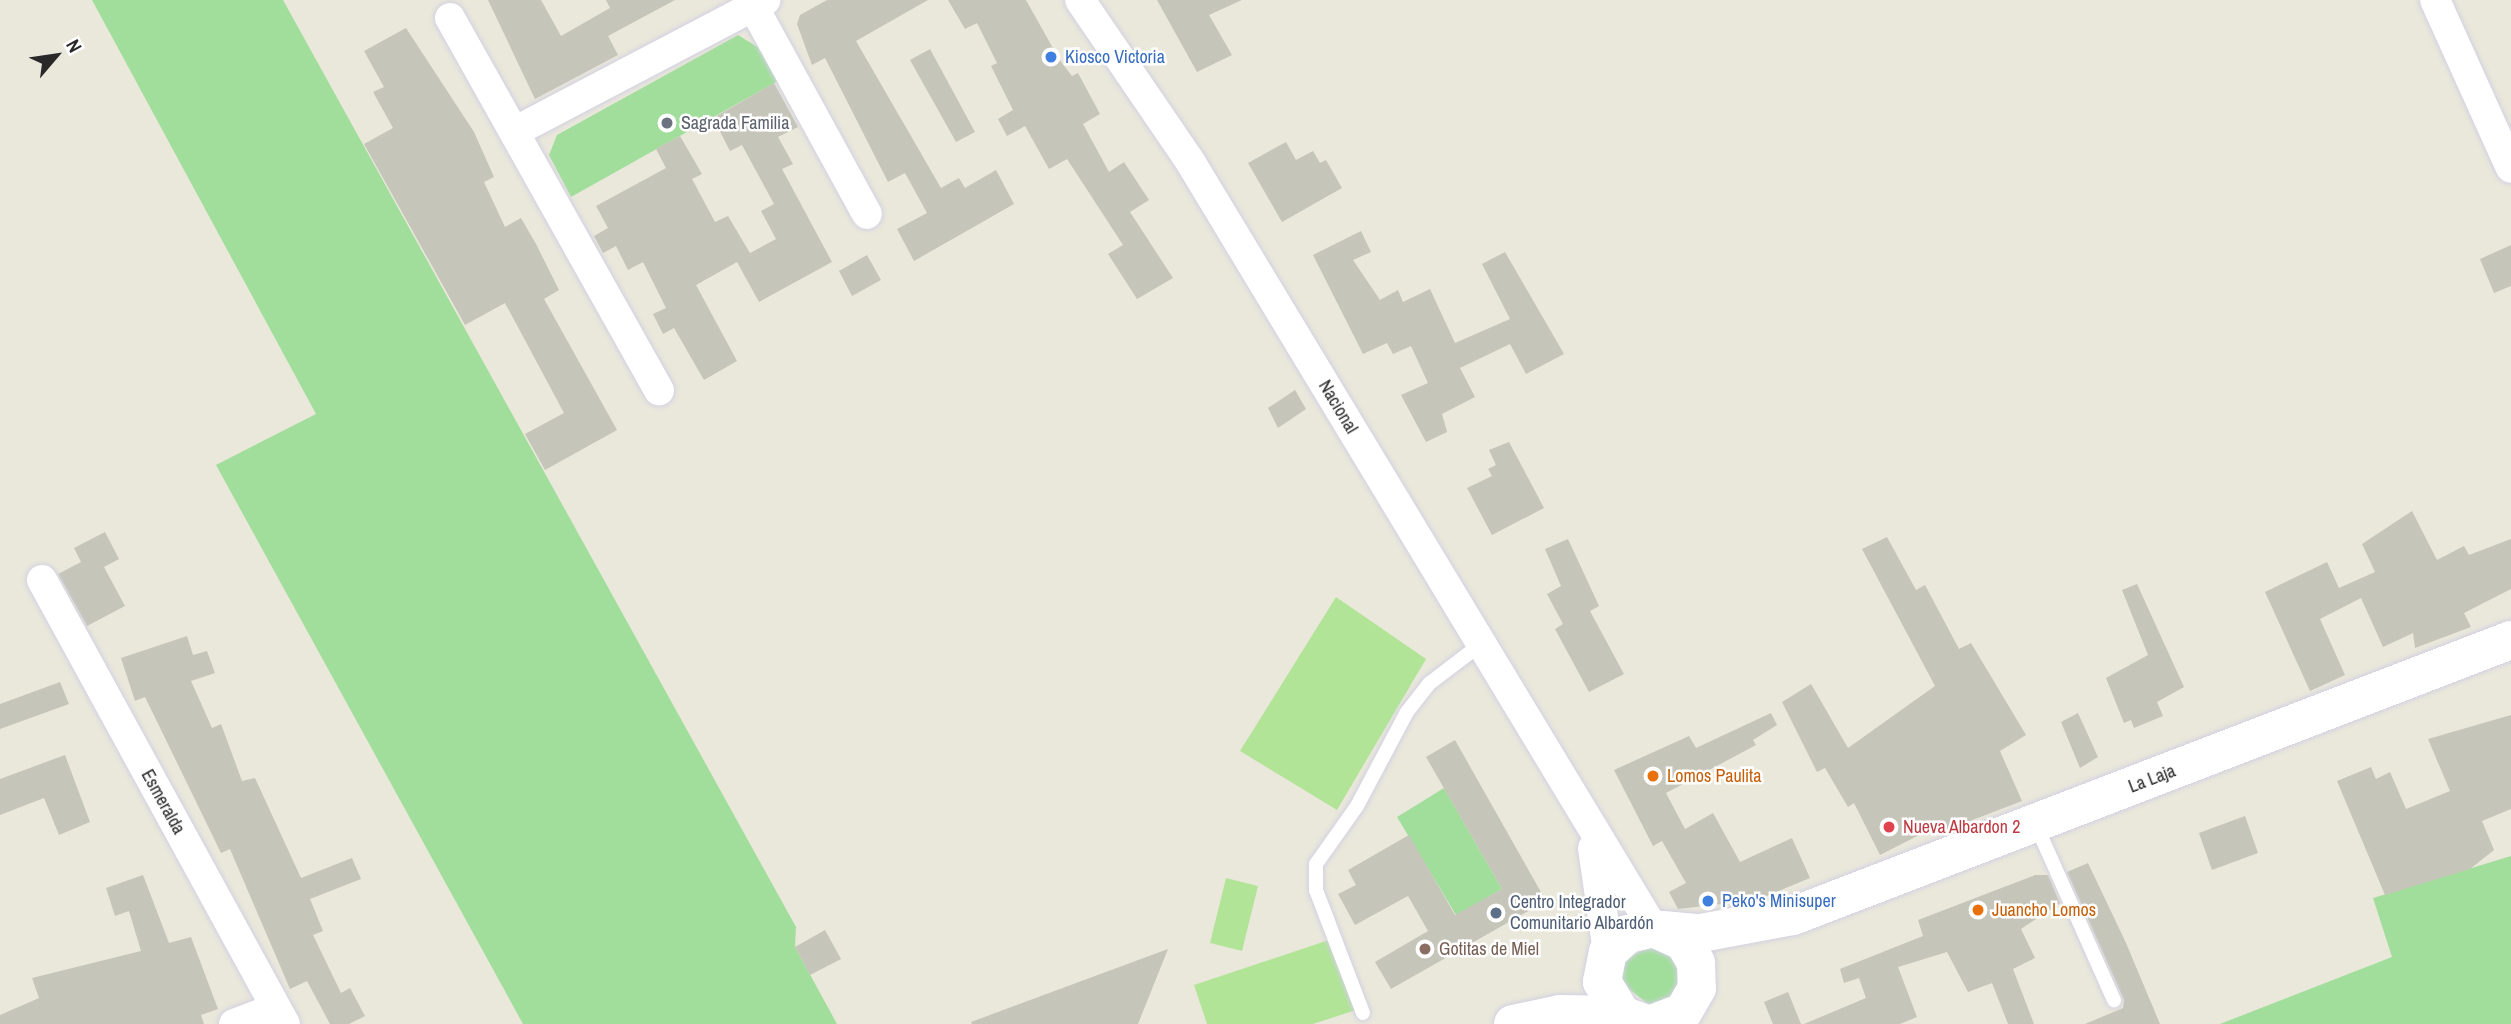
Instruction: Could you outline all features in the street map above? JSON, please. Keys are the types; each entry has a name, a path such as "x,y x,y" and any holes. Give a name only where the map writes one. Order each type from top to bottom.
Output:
{"main road":[{"name":"La Laja","path":"1658,929 1734,930 1793,916 2511,640"},
{"name":"La Laja","path":"1698,1003 1719,964 1793,916"},
{"path":"1658,929 1684,942 1696,963 1698,1003 1683,1012 1640,1021 1522,1021 1606,957 1628,934 1658,929"},
{"path":"1606,957 1605,992 1640,1021"}],"street":[{"name":"Nacional","path":"1080,0 1191,163 1481,644 1584,821 1658,929"},
{"path":"2435,0 2511,168"},
{"path":"514,132 759,3 867,214"},
{"path":"450,18 659,390"},
{"name":"Esmeralda","path":"42,580 280,1016"},
{"name":"Nacional","path":"1584,821 1598,861 1606,957"},
{"path":"234,1024 280,1016"}],"lane":[{"path":"1363,1013 1316,890 1316,864 1357,806 1407,712 1430,683 1481,644"},
{"path":"2035,824 2114,1000"}],"green space":[{"path":"92,0 283,0 796,927 795,947 837,1024 523,1024 216,465 316,414"},
{"path":"738,35 759,48 778,81 571,197 549,155 557,135"},
{"path":"1336,597 1426,659 1337,810 1240,751"},
{"path":"1444,788 1502,889 1456,915 1397,817"},
{"path":"2511,856 2511,1024 2220,1024 2392,957 2373,898"},
{"path":"1226,878 1258,886 1242,951 1210,943"},
{"path":"1332,939 1356,1010 1313,1024 1207,1024 1194,985"},
{"path":"1649,948 1667,950 1690,987 1651,1006 1620,982 1625,958"}],"building":[{"path":"488,0 541,0 561,36 610,8 606,0 675,0 608,36 618,55 535,99"},
{"path":"827,0 928,0 856,41 941,188 959,178 965,188 996,170 1014,204 914,261 897,229 927,213 905,173 888,182 825,58 812,65 797,24 800,15"},
{"path":"948,0 1026,0 1059,59 1072,76 1078,73 1100,114 1083,124 1109,172 1124,162 1149,200 1130,212 1173,278 1137,299 1108,254 1123,245 1067,159 1049,169 1025,126 1007,136 998,119 1013,110 991,66 997,63 977,23 965,29"},
{"path":"1157,0 1242,0 1209,15 1232,55 1197,72"},
{"path":"406,28 474,132 494,177 484,182 505,227 521,218 536,244 559,290 544,299 617,430 545,470 525,434 564,413 505,303 465,325 364,144 393,128 373,92 384,87 364,51"},
{"path":"930,49 975,132 956,142 910,60"},
{"path":"774,83 798,127 778,137 793,164 782,169 832,262 759,302 737,262 696,285 737,361 704,380 674,328 663,334 653,314 666,308 643,262 628,270 616,246 603,253 594,236 608,228 596,206 666,168 656,149 680,136 702,174 692,179 715,222 728,216 750,253 776,239 761,211 774,204 742,145 730,151 713,118"},
{"path":"1286,142 1296,160 1313,151 1320,163 1326,160 1342,188 1282,222 1248,163"},
{"path":"1361,231 1371,252 1353,260 1380,300 1398,290 1403,302 1430,289 1455,343 1510,319 1482,264 1505,252 1564,354 1526,374 1510,344 1460,368 1475,397 1442,414 1447,432 1426,442 1401,395 1428,383 1411,346 1393,354 1387,343 1363,354 1313,255"},
{"path":"2511,245 2511,286 2494,293 2480,259"},
{"path":"867,255 881,280 852,296 839,271"},
{"path":"1295,390 1306,409 1278,428 1268,408"},
{"path":"1509,442 1544,508 1492,535 1467,488 1492,476 1488,469 1496,465 1489,450"},
{"path":"2412,511 2437,560 2464,546 2469,555 2511,539 2511,589 2464,613 2471,627 2415,648 2413,633 2383,647 2361,598 2320,619 2345,675 2310,691 2265,592 2327,562 2339,588 2375,572 2362,544"},
{"path":"105,532 119,559 104,567 125,606 87,626 58,574 81,562 74,548"},
{"path":"1887,537 1916,590 1925,585 1959,649 1971,643 2026,735 2000,751 2022,801 1936,834 1933,828 1880,855 1854,803 1848,807 1825,768 1817,772 1782,702 1811,684 1848,748 1935,686 1862,549"},
{"path":"1568,539 1599,606 1590,611 1624,674 1589,692 1555,629 1563,624 1547,594 1561,586 1545,549"},
{"path":"2137,584 2184,687 2157,702 2163,716 2134,728 2131,720 2124,723 2106,678 2148,655 2122,590"},
{"path":"187,636 193,655 207,651 215,673 191,681 212,728 221,724 242,781 255,778 301,878 352,858 361,879 310,899 323,931 313,935 341,993 350,988 365,1016 349,1024 330,1024 307,981 290,989 230,849 221,853 145,697 135,701 121,658"},
{"path":"60,682 69,704 0,729 0,704"},
{"path":"1771,713 1777,725 1753,740 1756,745 1666,793 1685,829 1713,813 1740,862 1792,838 1810,878 1757,900 1678,909 1669,892 1686,883 1662,841 1653,846 1614,770 1689,736 1696,748"},
{"path":"2078,713 2098,757 2080,768 2061,722"},
{"path":"2511,715 2511,809 2482,821 2494,850 2470,869 2385,895 2337,781 2371,767 2376,779 2390,772 2406,809 2450,791 2428,739"},
{"path":"1455,740 1546,901 1391,989 1375,962 1428,931 1408,896 1355,925 1338,894 1356,885 1348,870 1409,835 1455,915 1502,889 1426,757"},
{"path":"65,755 90,822 59,835 44,798 0,815 0,779"},
{"path":"2245,816 2258,853 2212,870 2199,833"},
{"path":"2088,863 2160,1024 2085,1024 2123,1008 2124,1000 2067,872"},
{"path":"143,875 169,943 191,937 218,1009 201,1015 204,1024 0,1024 0,1015 39,998 32,978 141,951 129,911 115,916 106,888"},
{"path":"2035,875 2048,875 2060,903 2021,929 2035,958 2013,969 2034,1024 2008,1024 1992,983 1968,992 1947,952 1898,967 1917,1017 1900,1024 1804,1024 1866,998 1859,978 1844,983 1840,969 1923,936 1918,920"},
{"path":"825,930 841,959 810,975 795,947"},
{"path":"1168,949 1138,1024 971,1022"},
{"path":"1788,992 1801,1024 1773,1024 1764,1002"}],"place":[{"name":"Kiosco Victoria","path":"1051,57"},
{"name":"Sagrada Familia","path":"667,123"},
{"name":"Lomos Paulita","path":"1653,776"},
{"name":"Nueva Albardon 2","path":"1889,827"},
{"name":"Peko's Minisuper","path":"1708,901"},
{"name":"Juancho Lomos","path":"1978,910"},
{"name":"Centro Integrador Comunitario Albardón","path":"1496,913"},
{"name":"Gotitas de Miel","path":"1425,949"}]}
